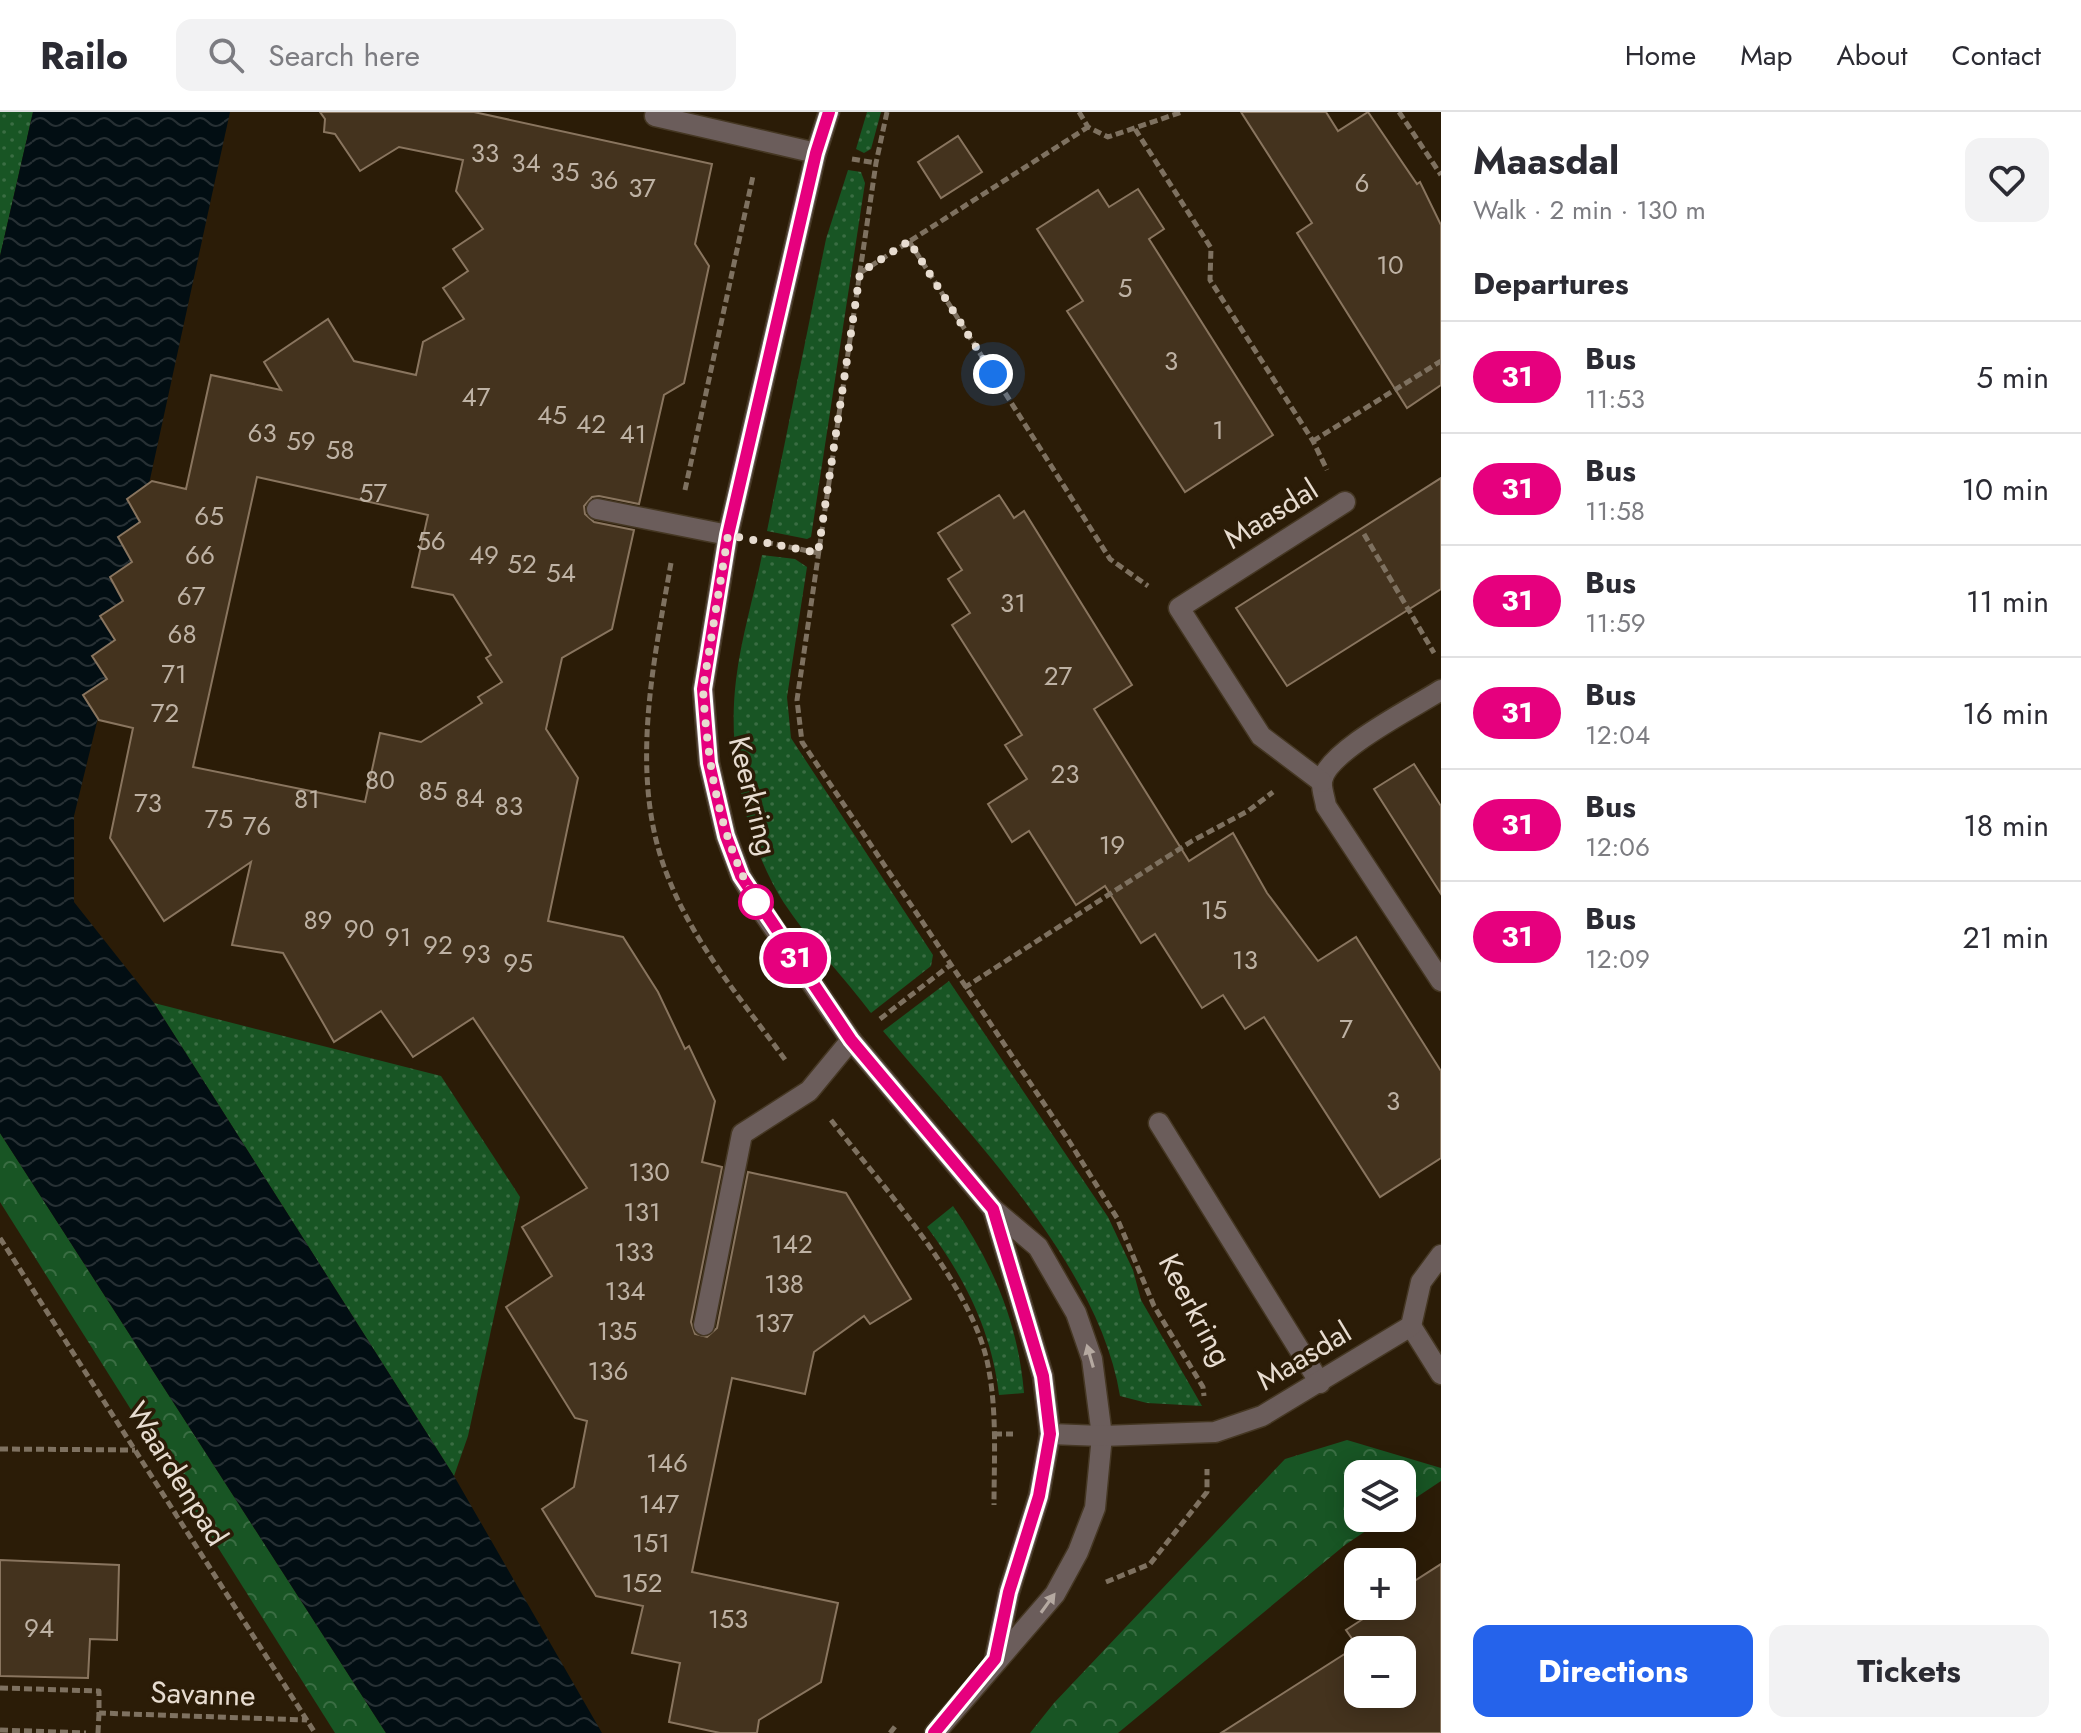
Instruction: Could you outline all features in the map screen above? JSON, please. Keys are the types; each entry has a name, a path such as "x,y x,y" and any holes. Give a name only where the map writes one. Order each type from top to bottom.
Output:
{"street":[{"name":"Keerkring","path":"829,112 816,153 728,535 703,689 709,763 722,821 741,876 760,908 851,1040 993,1209 1038,1247 1076,1313 1092,1359 1102,1436 1095,1508 1078,1552 1055,1594 1033,1623 995,1659 935,1733"},
{"path":"655,116 816,153"},
{"name":"Maasdal","path":"1179,608 1345,502"},
{"path":"597,509 728,535"},
{"path":"1179,608 1261,736 1322,782"},
{"path":"1441,690 1347,750 1329,768 1322,782 1326,806 1441,981"},
{"path":"704,1325 742,1134 809,1091 851,1040"},
{"path":"1159,1123 1320,1383"},
{"name":"Keerkring","path":"993,1209 1043,1376 1050,1434 1039,1496 1009,1592 995,1659"},
{"path":"1441,1255 1421,1282 1411,1326 1441,1374"},
{"name":"Maasdal","path":"1050,1434 1209,1433 1262,1416 1411,1326"}],"path":[{"name":"Keerkring","path":"887,112 797,700 802,742 1117,1218 1154,1306 1203,1387 1209,1433 1207,1492 1150,1564 1094,1587"},
{"path":"1079,112 1088,127 1108,137 1182,112"},
{"path":"1399,112 1441,175"},
{"path":"860,273 1088,127"},
{"path":"1135,129 1211,248 1210,280 1313,441 1345,502 1441,664"},
{"path":"909,241 1110,559 1179,608"},
{"path":"1313,441 1441,361"},
{"path":"728,535 818,553"},
{"path":"964,988 1192,841 1248,811 1278,788 1322,782"},
{"path":"851,1040 949,966"},
{"name":"Waardenpad","path":"0,1238 315,1733"},
{"path":"0,1449 136,1450"},
{"path":"0,1688 99,1691 98,1733"},
{"name":"Savanne","path":"99,1713 307,1720"},
{"path":"0,1730 86,1733"}],"green space":[{"path":"0,112 33,112 0,256"},
{"path":"867,112 881,112 871,149 864,153 856,149"},
{"path":"848,170 861,172 865,183 811,537 807,539 767,531 826,239"},
{"path":"762,555 795,559 807,567 787,697 791,738 933,955 931,966 871,1013 784,903 758,852 742,795 734,737 736,680"},
{"path":"949,981 1108,1217 1133,1270 1141,1300 1202,1406 1147,1403 1120,1396 1107,1347 1086,1297 1058,1249 989,1156 883,1031"},
{"path":"154,1003 441,1076 520,1197 468,1436 454,1476"},
{"path":"0,1133 386,1733 335,1733 0,1202"},
{"path":"953,1206 980,1250 1001,1295 1016,1342 1024,1393 999,1395 990,1349 975,1306 927,1227"},
{"path":"1347,1440 1414,1460 1344,1460 1344,1532 1364,1532 1118,1733 1030,1733 1054,1703 1285,1459"},
{"path":"1416,1461 1441,1468 1441,1481 1416,1498"}],"water":[{"path":"33,112 230,112 132,562 110,577 123,601 100,616 115,640 92,656 107,678 83,695 98,718 74,816 74,902 154,1003 454,1476 602,1733 386,1733 0,1133 0,256"}],"building":[{"path":"320,112 474,112 712,164 695,244 709,266 684,383 664,395 639,504 599,496 592,497 584,506 585,514 594,522 634,530 612,629 562,658 546,729 578,778 548,921 623,937 658,992 685,1049 689,1046 715,1101 702,1162 722,1167 691,1322 695,1334 707,1337 717,1328 748,1172 846,1193 911,1299 870,1324 864,1316 814,1352 805,1394 732,1378 692,1572 838,1603 821,1682 759,1720 757,1733 720,1733 669,1722 680,1663 632,1653 643,1606 596,1596 542,1509 574,1487 587,1421 575,1418 506,1307 552,1276 522,1227 587,1188 473,1018 413,1057 381,1011 334,1042 283,953 232,945 251,862 164,921 110,838 133,728 99,720 83,695 107,679 92,656 115,640 100,616 123,601 110,577 132,562 118,537 140,522 127,499 152,481 186,489 211,375 281,390 264,362 328,319 354,361 416,375 423,342 464,319 443,288 468,271 453,249 483,229 456,191 463,160 399,147 360,171 335,134 324,132 325,119","holes":["257,477 428,515 412,587 453,595 491,655 486,658 502,682 478,697 482,703 421,742 380,733 365,802 193,767"]},
{"path":"1241,112 1326,112 1338,131 1368,112 1417,184 1420,182 1441,225 1441,385 1407,408 1297,233 1312,223"},
{"path":"958,136 982,172 941,198 918,162"},
{"path":"1138,189 1164,229 1149,239 1273,435 1185,492 1067,311 1083,301 1037,229 1098,190 1109,207"},
{"path":"1441,478 1441,589 1287,686 1236,608"},
{"path":"999,495 1014,518 1024,511 1132,685 1094,709 1189,861 1233,833 1267,893 1318,961 1356,937 1441,1071 1441,1158 1380,1197 1264,1017 1245,1029 1223,995 1202,1008 1155,934 1141,943 1105,886 1076,905 1029,831 1012,842 988,804 1027,779 1005,745 1022,735 952,625 970,613 948,579 962,570 938,533"},
{"path":"1414,764 1441,806 1441,894 1374,789"},
{"path":"0,1560 119,1565 117,1640 90,1639 88,1678 0,1676"},
{"path":"1441,1564 1441,1733 1221,1733 1344,1654 1344,1708 1416,1708 1416,1636 1350,1636 1346,1630 1361,1620 1416,1620 1416,1580"}],"bus line":[{"name":"31","path":"829,112 816,153 728,535 703,689 709,763 726,836 741,876 851,1040 993,1209 1043,1376 1050,1434 1039,1496 1009,1592 995,1659 934,1733"}],"route":[{"path":"756,902 760,908 741,876 726,836 709,763 703,689 728,535 818,553 860,273 909,241 993,374"}]}
